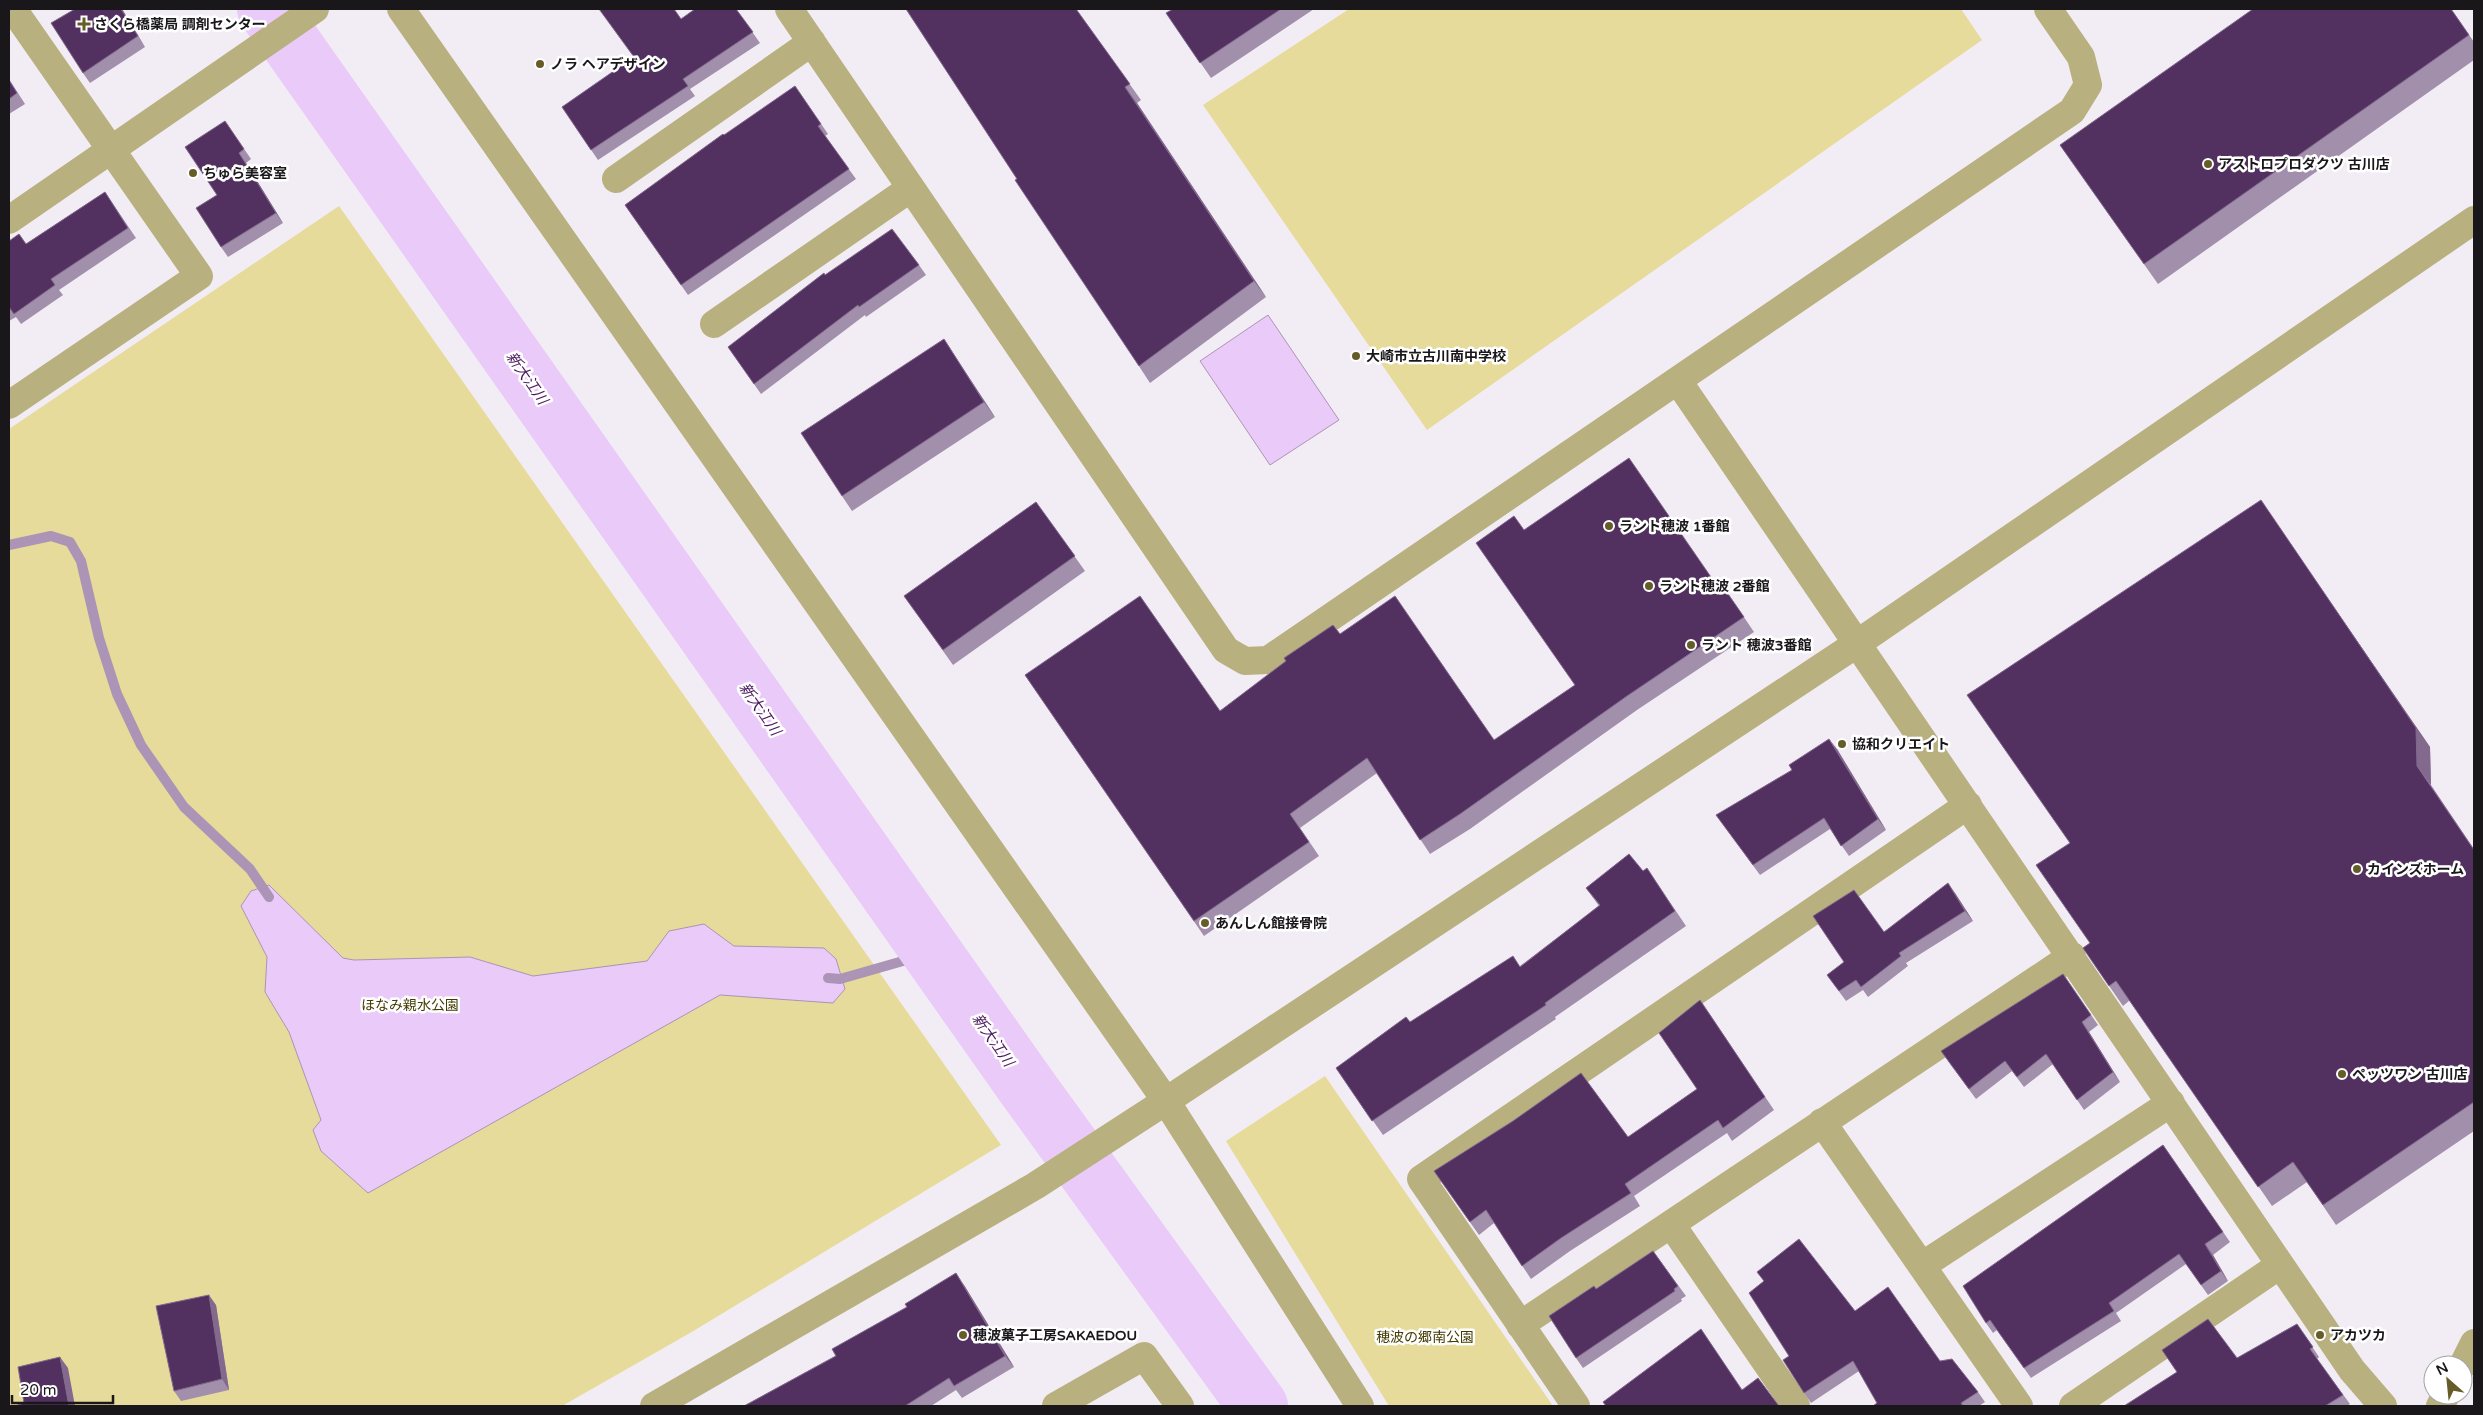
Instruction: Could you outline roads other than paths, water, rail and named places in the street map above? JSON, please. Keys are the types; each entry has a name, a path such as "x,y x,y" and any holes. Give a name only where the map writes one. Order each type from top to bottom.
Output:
{"street":[{"path":"401,9 1166,1101 1360,1406"},
{"path":"789,9 1226,650 1245,661 1268,660 2072,111 2088,85 2081,57 2048,9"},
{"path":"9,220 312,11"},
{"path":"9,405 199,276 112,150 16,24"},
{"path":"616,179 812,42"},
{"path":"714,324 911,188"},
{"path":"654,1406 1035,1186 1166,1101 1855,644 2474,220"},
{"path":"1678,381 1855,644 2072,956 2352,1370 2383,1406"},
{"path":"1576,1406 1420,1179 1968,806"},
{"path":"1520,1325 2072,956"},
{"path":"1923,1265 2171,1102"},
{"path":"1822,1122 2019,1406"},
{"path":"1671,1224 1796,1406"},
{"path":"2073,1406 2280,1264"},
{"path":"1056,1406 1144,1356 1180,1406"}],"waterway":[{"name":"新大江川","path":"267,9 1026,1086 1258,1406"},
{"path":"9,545 51,536 70,542 81,561 99,638 117,694 141,745 184,807 250,869 269,897"},
{"path":"828,978 840,979 931,953"}],"place":[{"name":"さくら橋薬局 調剤センター","path":"84,24"},
{"name":"ノラ ヘアデザイン","path":"540,64"},
{"name":"アストロプロダクツ 古川店","path":"2208,164"},
{"name":"ちゅら美容室","path":"193,173"},
{"name":"大崎市立古川南中学校","path":"1356,356"},
{"name":"ラント穂波 1番館","path":"1609,526"},
{"name":"ラント穂波 2番館","path":"1649,586"},
{"name":"ラント 穂波3番館","path":"1691,645"},
{"name":"協和クリエイト","path":"1842,744"},
{"name":"カインズホーム","path":"2357,869"},
{"name":"あんしん館接骨院","path":"1205,923"},
{"name":"ペッツワン 古川店","path":"2342,1074"},
{"name":"穂波菓子工房SAKAEDOU","path":"963,1335"},
{"name":"アカツカ","path":"2320,1335"}],"park label":[{"name":"ほなみ親水公園","path":"410,1005"},
{"name":"穂波の郷南公園","path":"1425,1337"}]}
